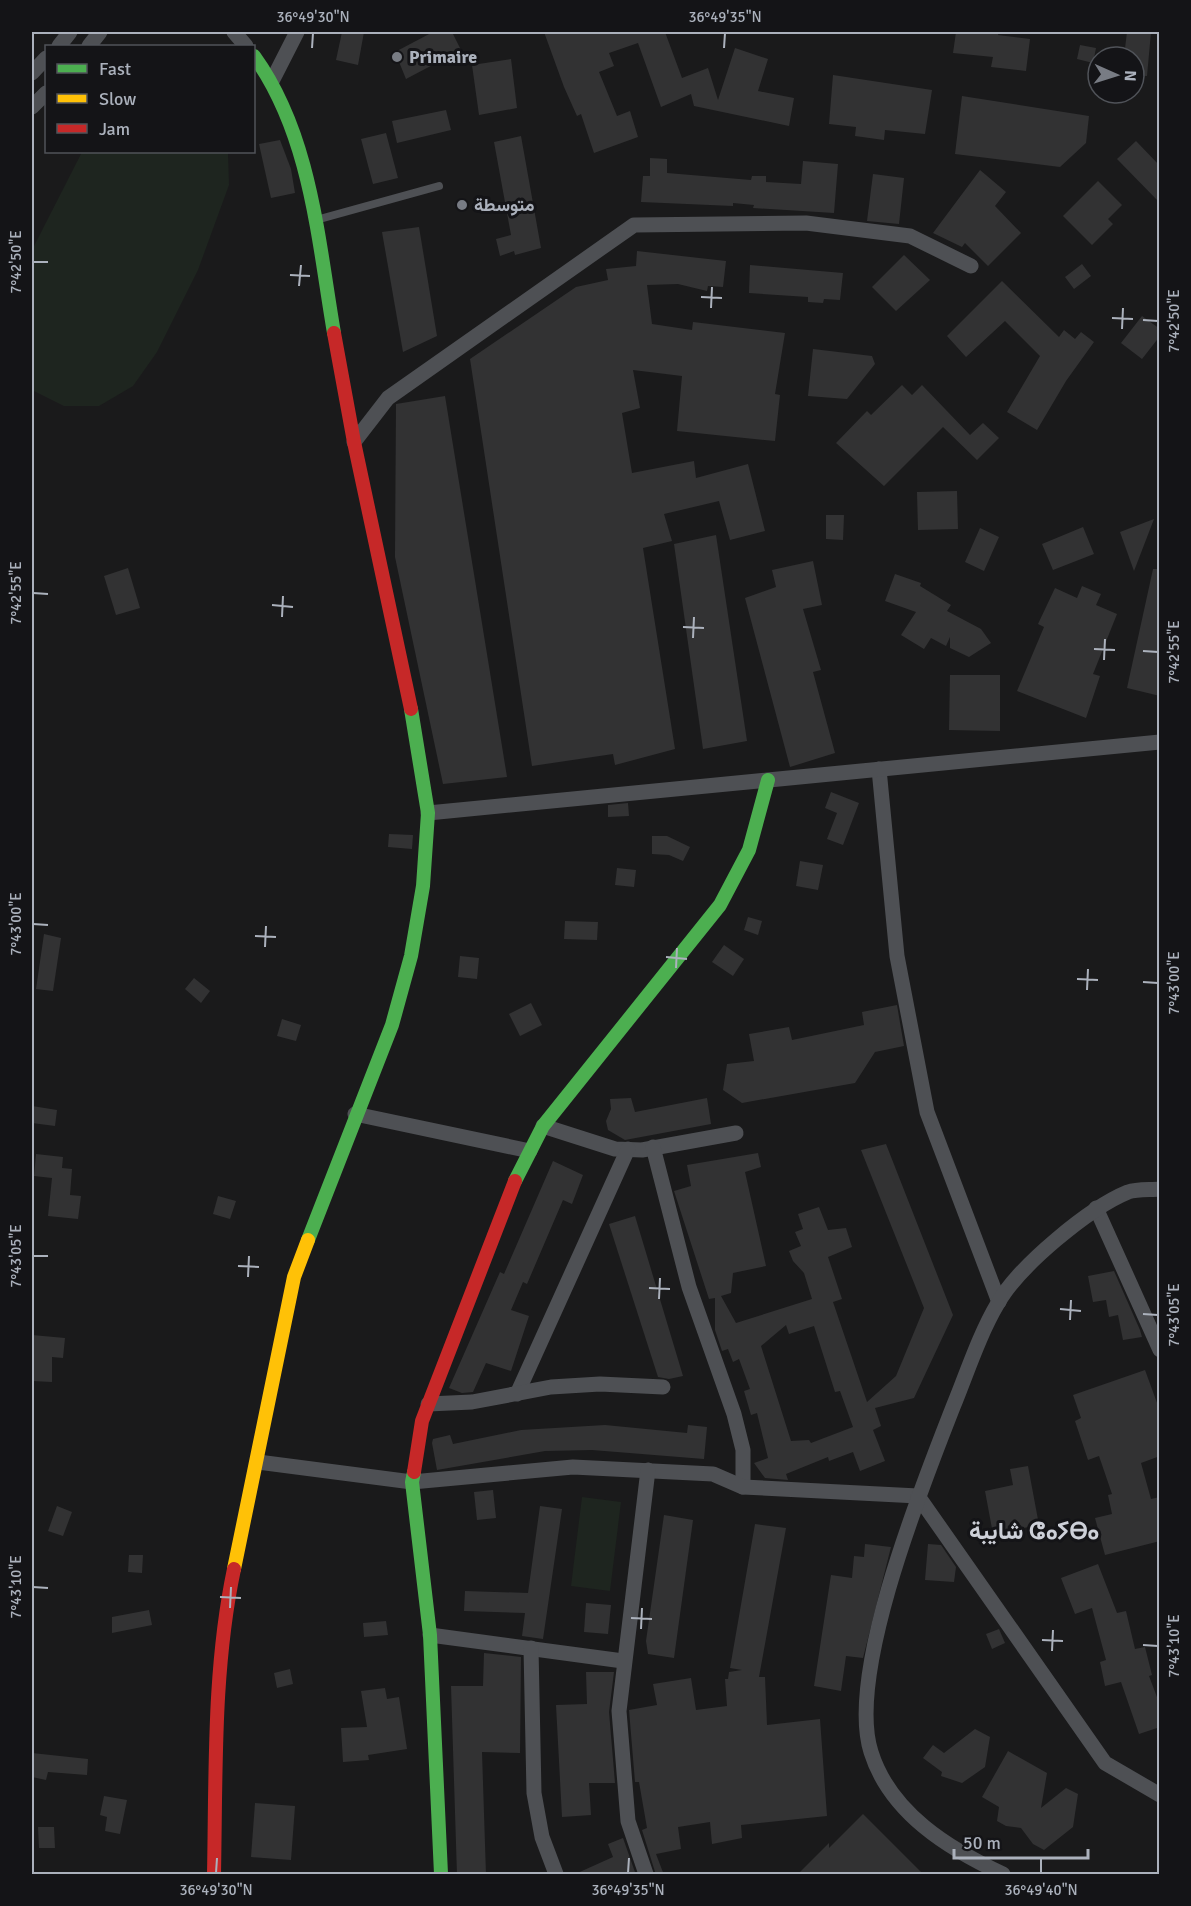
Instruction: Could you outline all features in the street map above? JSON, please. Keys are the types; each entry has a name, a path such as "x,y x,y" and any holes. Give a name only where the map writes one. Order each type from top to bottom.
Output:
{"street":[{"path":"60,45 70,32"},
{"path":"90,45 100,32"},
{"path":"234,32 245,45"},
{"path":"272,81 297,32"},
{"path":"214,1875 216,1745 224,1617 258,1462 294,1277 355,1114 392,1024 411,956 423,886 428,813 420,753 354,442 304,165 272,81 255,57"},
{"path":"32,73 45,59"},
{"path":"32,107 45,94"},
{"path":"354,442 388,398 634,225 806,223 910,236 971,266"},
{"path":"428,813 1160,741"},
{"path":"879,769 897,956 927,1112 999,1302"},
{"path":"439,1874 430,1635 412,1482 422,1421 520,1169 543,1126 720,905 749,850 768,780"},
{"path":"355,1114 530,1151"},
{"path":"543,1126 615,1149 642,1150 736,1133"},
{"path":"653,1147 689,1287 734,1414 743,1450 743,1487"},
{"path":"517,1394 628,1149"},
{"path":"1003,1875 962,1855 919,1824 886,1784 871,1753 865,1723 869,1677 882,1618 918,1496 972,1360 999,1302 1039,1255 1096,1208 1130,1191 1160,1190"},
{"path":"1096,1208 1160,1350"},
{"path":"428,1404 472,1402 551,1387 600,1384 663,1387"},
{"path":"258,1462 412,1482 573,1467 648,1470 713,1474 743,1487 918,1496"},
{"path":"646,1875 628,1821 619,1711 623,1660 648,1470"},
{"path":"918,1496 1105,1763 1160,1795"},
{"path":"430,1635 623,1660"},
{"path":"531,1648 534,1793 542,1837 556,1875"}],"lane":[{"path":"314,220 439,186"}],"shaded area":[{"path":"81,153 228,153 229,185 198,270 157,352 133,386 99,406 64,406 32,390 32,250"},
{"path":"582,1497 621,1502 610,1591 571,1586"}],"building":[{"path":"342,32 364,32 358,65 336,60"},
{"path":"433,32 452,32 461,50 406,79 395,52"},
{"path":"544,32 665,32 682,78 708,68 718,100 735,48 768,59 758,91 794,98 789,126 694,106 691,94 661,107 638,43 609,53 614,66 599,72 617,116 630,111 638,137 594,153 581,114 577,116"},
{"path":"956,32 999,32 998,35 1030,39 1026,71 991,67 993,57 953,53"},
{"path":"1127,32 1151,32 1147,76 1146,45 1125,45"},
{"path":"1080,45 1086,46 1086,61 1077,59"},
{"path":"511,59 517,108 479,115 472,65"},
{"path":"833,75 932,90 925,134 885,130 884,140 855,136 856,127 829,124"},
{"path":"962,96 1089,116 1086,143 1060,167 955,154"},
{"path":"446,110 451,130 397,143 392,121"},
{"path":"386,133 398,178 373,184 361,139"},
{"path":"521,136 541,248 515,255 514,251 500,256 496,239 511,235 494,142"},
{"path":"280,140 291,169 295,193 271,198 259,144"},
{"path":"1136,141 1160,166 1160,203 1117,159"},
{"path":"650,158 667,159 667,173 751,180 752,176 766,176 766,182 801,184 803,161 838,164 834,213 753,208 754,205 733,203 733,206 641,202 643,176 650,176"},
{"path":"980,170 1006,192 995,206 1021,233 988,266 965,243 962,247 933,233"},
{"path":"873,174 904,178 899,224 867,221"},
{"path":"1098,181 1122,205 1108,219 1113,224 1092,245 1063,216"},
{"path":"419,227 437,336 403,352 382,232"},
{"path":"637,251 726,261 723,287 708,286 707,291 678,284 647,285 652,324 692,330 693,322 785,333 775,394 780,395 775,441 677,431 682,376 633,370 640,408 622,413 632,473 694,461 696,478 748,464 765,531 730,540 719,501 664,514 672,541 643,548 675,749 615,765 613,754 532,766 470,359 576,287 608,280 606,269 636,266"},
{"path":"904,255 930,280 896,311 872,287"},
{"path":"1082,264 1091,276 1074,289 1065,277"},
{"path":"750,265 843,273 840,300 824,299 823,303 808,302 808,297 749,293"},
{"path":"1002,281 1059,337 1064,330 1075,339 1081,332 1094,342 1066,381 1037,430 1007,412 1040,356 1005,321 966,357 947,336"},
{"path":"1142,316 1160,329 1160,336 1142,359 1121,343"},
{"path":"813,349 872,356 875,364 847,399 808,396"},
{"path":"902,385 912,395 922,385 970,435 983,423 999,438 977,460 943,427 884,486 836,443 867,411 871,415"},
{"path":"445,396 507,777 443,784 395,557 396,404"},
{"path":"957,491 958,529 918,530 917,492"},
{"path":"826,515 844,515 843,540 826,539"},
{"path":"1154,519 1134,571 1120,532"},
{"path":"1083,527 1094,554 1053,570 1042,544"},
{"path":"980,528 999,537 984,571 965,562"},
{"path":"716,535 747,741 703,749 674,544"},
{"path":"813,561 822,605 803,609 821,670 813,672 835,753 790,767 745,598 776,587 772,570"},
{"path":"128,568 140,608 116,615 104,576"},
{"path":"1153,569 1160,569 1160,696 1127,688"},
{"path":"895,574 921,583 920,586 951,605 947,611 981,629 991,643 969,657 950,648 950,637 946,646 931,638 924,649 901,635 916,612 885,601"},
{"path":"1082,586 1101,594 1096,605 1117,614 1093,674 1100,676 1086,718 1017,691 1044,627 1038,624 1055,588 1077,598"},
{"path":"950,675 1000,675 1000,731 949,730"},
{"path":"831,792 859,803 843,845 827,839 837,813 825,808"},
{"path":"628,803 629,816 608,817 608,805"},
{"path":"389,834 413,835 412,849 388,847"},
{"path":"652,836 667,836 690,847 683,861 669,855 652,854"},
{"path":"800,861 823,865 818,890 796,886"},
{"path":"617,868 636,870 634,887 615,885"},
{"path":"748,917 762,921 758,935 744,930"},
{"path":"565,921 598,922 597,940 564,939"},
{"path":"44,934 61,938 53,991 36,989"},
{"path":"724,945 744,959 733,976 712,962"},
{"path":"460,956 479,958 477,979 458,977"},
{"path":"194,978 210,991 201,1003 185,989"},
{"path":"531,1003 542,1025 520,1036 509,1014"},
{"path":"897,1005 904,1046 875,1052 855,1083 742,1103 723,1090 727,1064 754,1061 749,1034 789,1027 792,1040 864,1025 862,1012"},
{"path":"282,1019 301,1025 296,1041 277,1036"},
{"path":"631,1098 635,1112 707,1098 711,1124 625,1140 608,1130 606,1121 611,1109 610,1099"},
{"path":"32,1106 57,1110 55,1126 32,1123"},
{"path":"886,1144 953,1315 914,1398 875,1408 881,1426 873,1430 885,1461 860,1471 853,1452 829,1461 828,1457 786,1474 788,1480 765,1478 754,1463 768,1458 757,1413 751,1415 744,1391 750,1389 739,1359 733,1362 728,1349 722,1351 715,1330 715,1298 709,1299 674,1191 691,1186 687,1165 758,1153 761,1167 745,1172 766,1266 733,1273 731,1293 721,1296 736,1323 812,1299 804,1273 793,1261 789,1251 801,1246 795,1232 803,1229 798,1214 819,1207 828,1230 846,1228 852,1247 828,1257 842,1299 833,1302 867,1402 896,1376 924,1308 861,1150","holes":["786,1325 789,1334 814,1326 835,1392 840,1391 853,1427 811,1443 809,1440 791,1441 761,1346"]},
{"path":"36,1154 63,1157 62,1168 72,1169 70,1195 81,1196 78,1219 48,1216 52,1178 34,1176"},
{"path":"553,1161 583,1175 572,1204 563,1200 527,1284 523,1282 511,1310 529,1316 511,1371 486,1363 473,1392 462,1393 449,1388 500,1272 504,1274"},
{"path":"218,1196 236,1201 230,1219 213,1214"},
{"path":"635,1216 683,1376 669,1379 658,1377 609,1224"},
{"path":"1114,1271 1142,1337 1123,1340 1118,1315 1109,1317 1106,1300 1093,1302 1088,1276"},
{"path":"32,1335 65,1338 63,1358 52,1357 52,1382 32,1381"},
{"path":"1145,1370 1160,1411 1160,1456 1141,1463 1151,1499 1160,1497 1160,1541 1105,1555 1095,1518 1112,1514 1108,1495 1112,1494 1099,1456 1088,1460 1075,1421 1081,1418 1073,1395"},
{"path":"605,1425 687,1433 688,1425 707,1427 704,1459 592,1450 545,1451 437,1470 432,1443 433,1439 450,1435 453,1444 521,1430"},
{"path":"1028,1466 1039,1525 993,1534 985,1491 1013,1485 1010,1469"},
{"path":"493,1490 496,1518 477,1520 474,1492"},
{"path":"57,1506 72,1512 63,1536 48,1531"},
{"path":"540,1506 562,1509 543,1639 522,1636 525,1613 464,1611 465,1591 528,1593"},
{"path":"664,1515 693,1520 674,1658 648,1654 646,1641"},
{"path":"755,1524 786,1528 759,1677 765,1677 767,1725 820,1719 827,1816 741,1825 742,1838 712,1844 710,1822 678,1827 681,1849 656,1854 664,1875 656,1875 642,1830 647,1828 639,1782 635,1782 629,1710 657,1705 653,1684 691,1678 696,1710 727,1706 725,1679 728,1679 729,1672 742,1670 730,1668"},
{"path":"865,1544 891,1547 863,1658 846,1656 841,1691 814,1686 831,1575 852,1578 854,1556 864,1557"},
{"path":"928,1544 941,1545 956,1567 954,1582 925,1580"},
{"path":"129,1555 143,1555 142,1573 128,1572"},
{"path":"1098,1564 1117,1613 1126,1611 1135,1649 1145,1647 1152,1675 1149,1676 1160,1705 1160,1727 1139,1734 1121,1682 1105,1686 1100,1662 1106,1660 1092,1608 1075,1614 1061,1578"},
{"path":"586,1603 611,1605 608,1634 584,1632"},
{"path":"149,1610 152,1625 112,1633 112,1617"},
{"path":"386,1621 388,1635 364,1637 363,1623"},
{"path":"999,1629 1005,1643 992,1649 986,1634"},
{"path":"484,1653 521,1657 520,1753 482,1752 486,1875 457,1875 451,1686 483,1686"},
{"path":"290,1669 293,1684 277,1688 274,1673"},
{"path":"586,1672 614,1672 609,1712 615,1783 589,1783 591,1815 562,1817 556,1705 587,1704"},
{"path":"385,1688 387,1699 399,1697 407,1749 368,1755 369,1760 343,1762 341,1728 367,1727 361,1691"},
{"path":"975,1729 990,1737 985,1767 962,1783 941,1776 942,1772 923,1758 933,1745 944,1753"},
{"path":"1008,1751 1047,1773 1041,1808 1066,1788 1078,1794 1073,1827 1044,1850 1033,1844 1021,1828 1006,1826 997,1821 999,1807 982,1797"},
{"path":"32,1753 88,1759 87,1775 48,1772 46,1780 32,1777"},
{"path":"104,1796 127,1800 120,1834 105,1831 107,1817 100,1815"},
{"path":"255,1803 295,1806 291,1860 251,1857"},
{"path":"863,1814 924,1875 797,1875 829,1843 829,1848"},
{"path":"38,1827 54,1827 55,1848 39,1848"},
{"path":"623,1838 636,1875 573,1875 613,1857 608,1844"}],"traffic: fast":[{"path":"255,58 273,87 300,154 317,225 334,333"},
{"path":"308,1240 392,1025 411,956 423,886 428,813 411,709"},
{"path":"515,1181 543,1126 720,905 749,850 768,780"},
{"path":"414,1472 412,1482 430,1635 441,1874"}],"traffic: slow":[{"path":"234,1569 294,1277 308,1240"}],"traffic: jam":[{"path":"334,333 354,442 411,709"},
{"path":"414,1472 422,1421 515,1181"},
{"path":"214,1874 219,1683 222,1645 234,1569"}],"place":[{"name":"Primaire","path":"397,57"},
{"name":"متوسطة","path":"462,205"}],"district":[{"name":"شايبة ⵛⴰⵢⴱⴰ","path":"1034,1531"}]}
